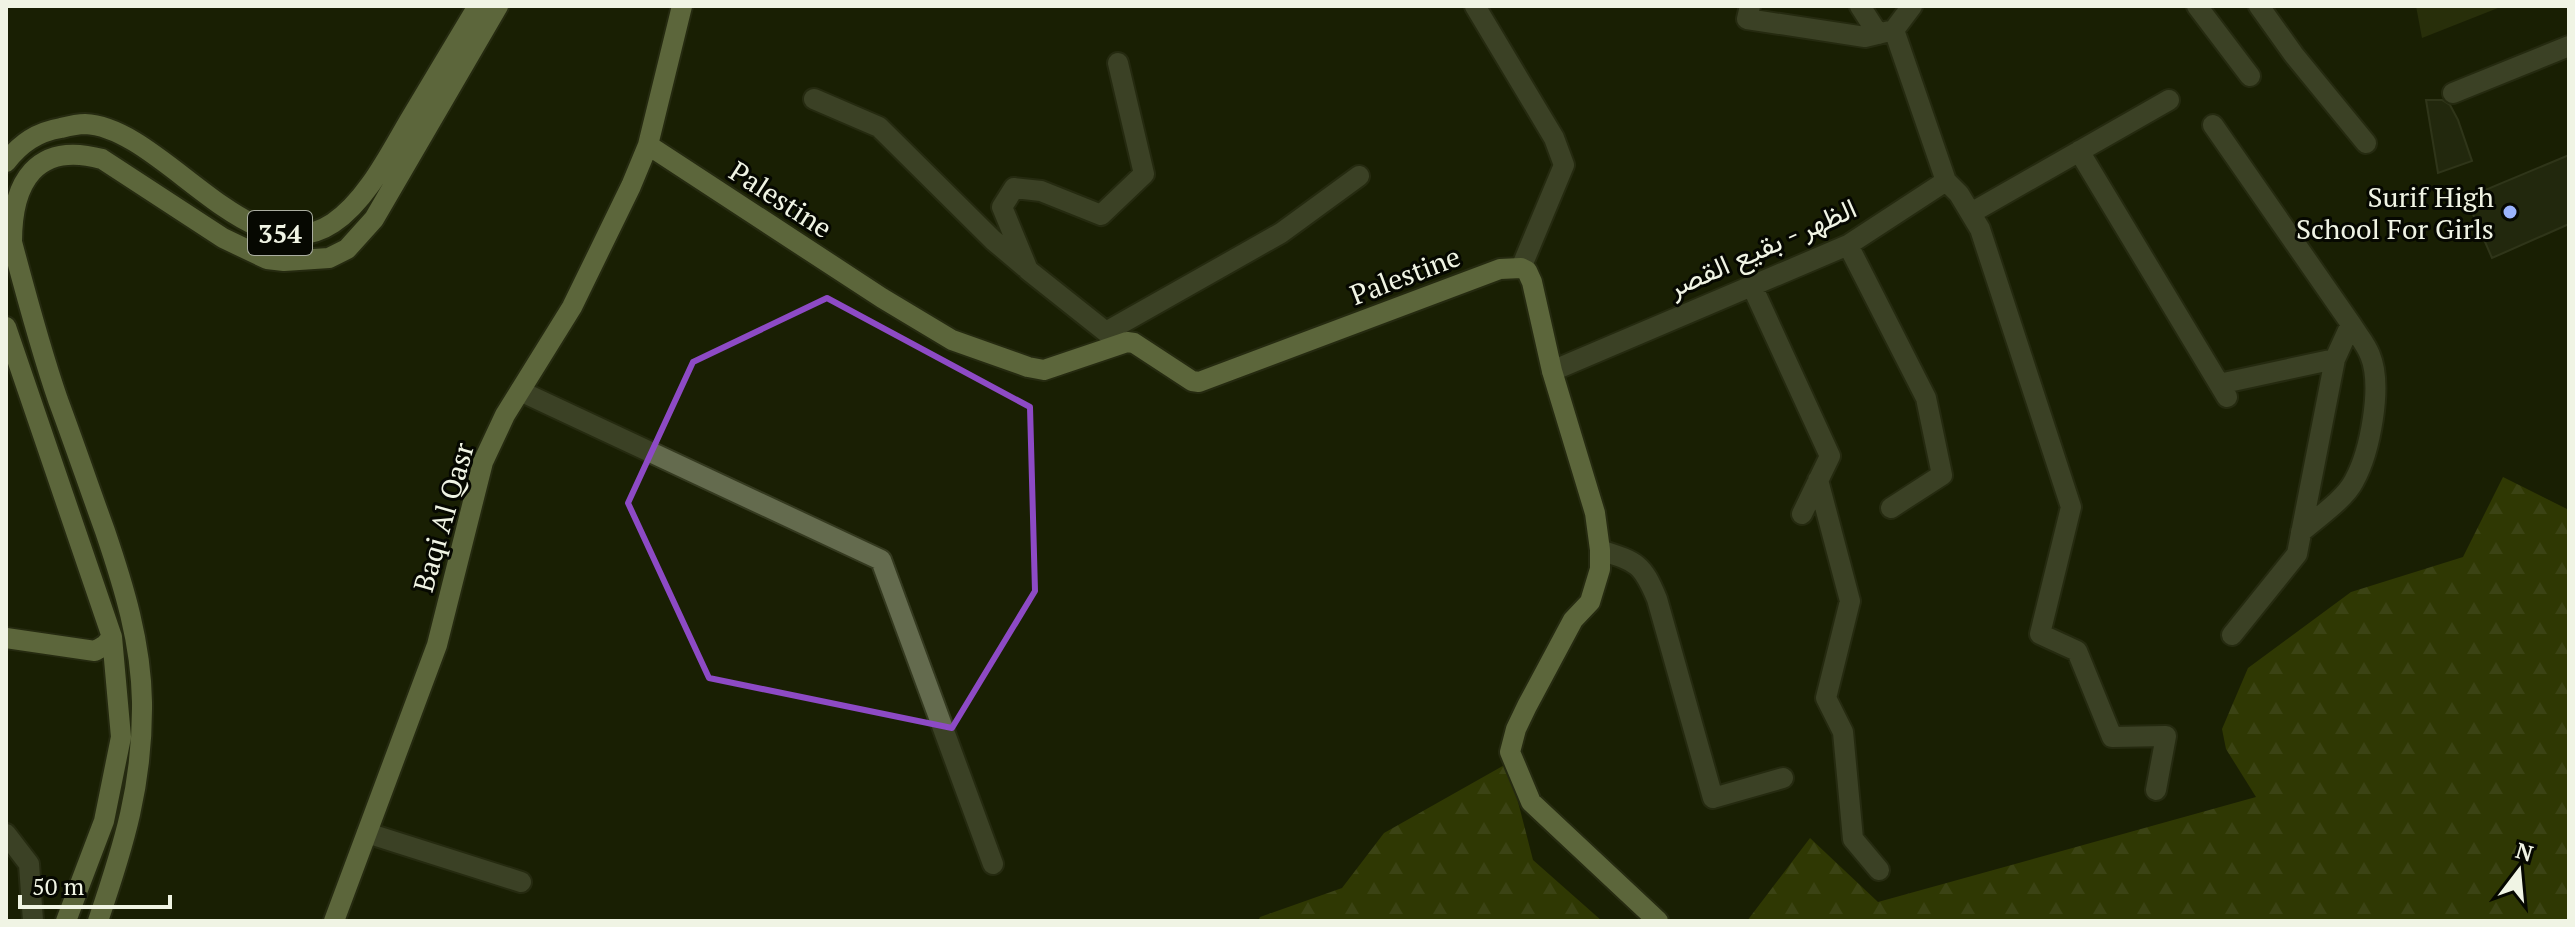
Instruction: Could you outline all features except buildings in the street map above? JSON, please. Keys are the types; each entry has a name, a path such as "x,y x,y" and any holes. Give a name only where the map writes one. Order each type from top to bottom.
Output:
{"main road":[{"name":"354","path":"6,162 26,141 47,130 88,124 126,137 253,226 286,234 315,232 345,214 376,177 478,6"},
{"name":"354","path":"98,921 126,839 136,791 142,700 136,639 125,589 56,394 12,242 12,217 22,186 41,163 54,157 86,155 102,159 250,253 284,261 329,258 347,249 374,219 498,6"},
{"name":"Baqi Al Qasr","path":"334,921 437,645 483,462 505,415 572,307 631,186 648,145 682,6"},
{"name":"Palestine","path":"648,145 882,298 952,340 1044,370 1114,337 1134,343 1192,381 1199,382 1500,269 1521,268"},
{"path":"1521,268 1530,275 1552,371 1595,513 1600,550 1598,578 1590,602 1573,620 1527,706 1510,752 1531,802 1658,921"},
{"path":"6,327 112,637 121,737 104,821 66,921"},
{"path":"6,638 95,651 112,637"}],"street":[{"path":"1475,6 1554,138 1564,165 1521,268"},
{"path":"1750,6 1747,19 1865,37 1886,32 1912,6"},
{"path":"1860,6 1886,32 1946,181 1959,194 1980,229 2071,507 2040,634 2077,651 2112,737 2166,736 2156,790"},
{"path":"2197,6 2250,76"},
{"path":"2259,6 2294,55 2366,143"},
{"path":"2453,93 2569,46"},
{"path":"1028,270 1002,207 1014,188 1041,191 1101,215 1144,174 1118,63"},
{"path":"814,99 879,127 993,240 1114,337 1281,233 1359,176"},
{"path":"1971,213 2169,100"},
{"path":"2213,125 2351,324 2370,354 2374,370 2376,388 2369,437 2354,482 2301,532"},
{"path":"2079,151 2223,391 2335,359"},
{"name":"الظهر - بقيع القصر","path":"1552,371 1848,245 1946,181"},
{"path":"1848,245 1926,398 1942,475 1891,508"},
{"path":"1752,286 1830,456 1802,514"},
{"path":"2232,635 2297,554 2335,359 2351,324"},
{"path":"520,391 881,560 993,864"},
{"path":"1818,480 1850,601 1826,698 1843,732 1853,839 1879,870"},
{"path":"1600,550 1630,560 1646,572 1657,599 1713,798 1783,778"},
{"path":"367,833 521,882"},
{"path":"6,834 29,864 33,921"}],"highlighted area":[{"path":"827,298 1030,407 1035,591 952,728 709,678 628,503 693,362"}],"green space":[{"path":"2416,6 2503,6 2422,38"},
{"path":"2503,477 2569,510 2569,921 1747,921 1810,838 1878,902 2256,797 2226,749 2222,729 2248,668 2351,592 2463,557"},
{"path":"1508,763 1533,860 1602,921 1258,921 1260,917 1342,888 1384,833"}],"place":[{"name":"Surif High School For Girls","path":"2510,212"}]}
